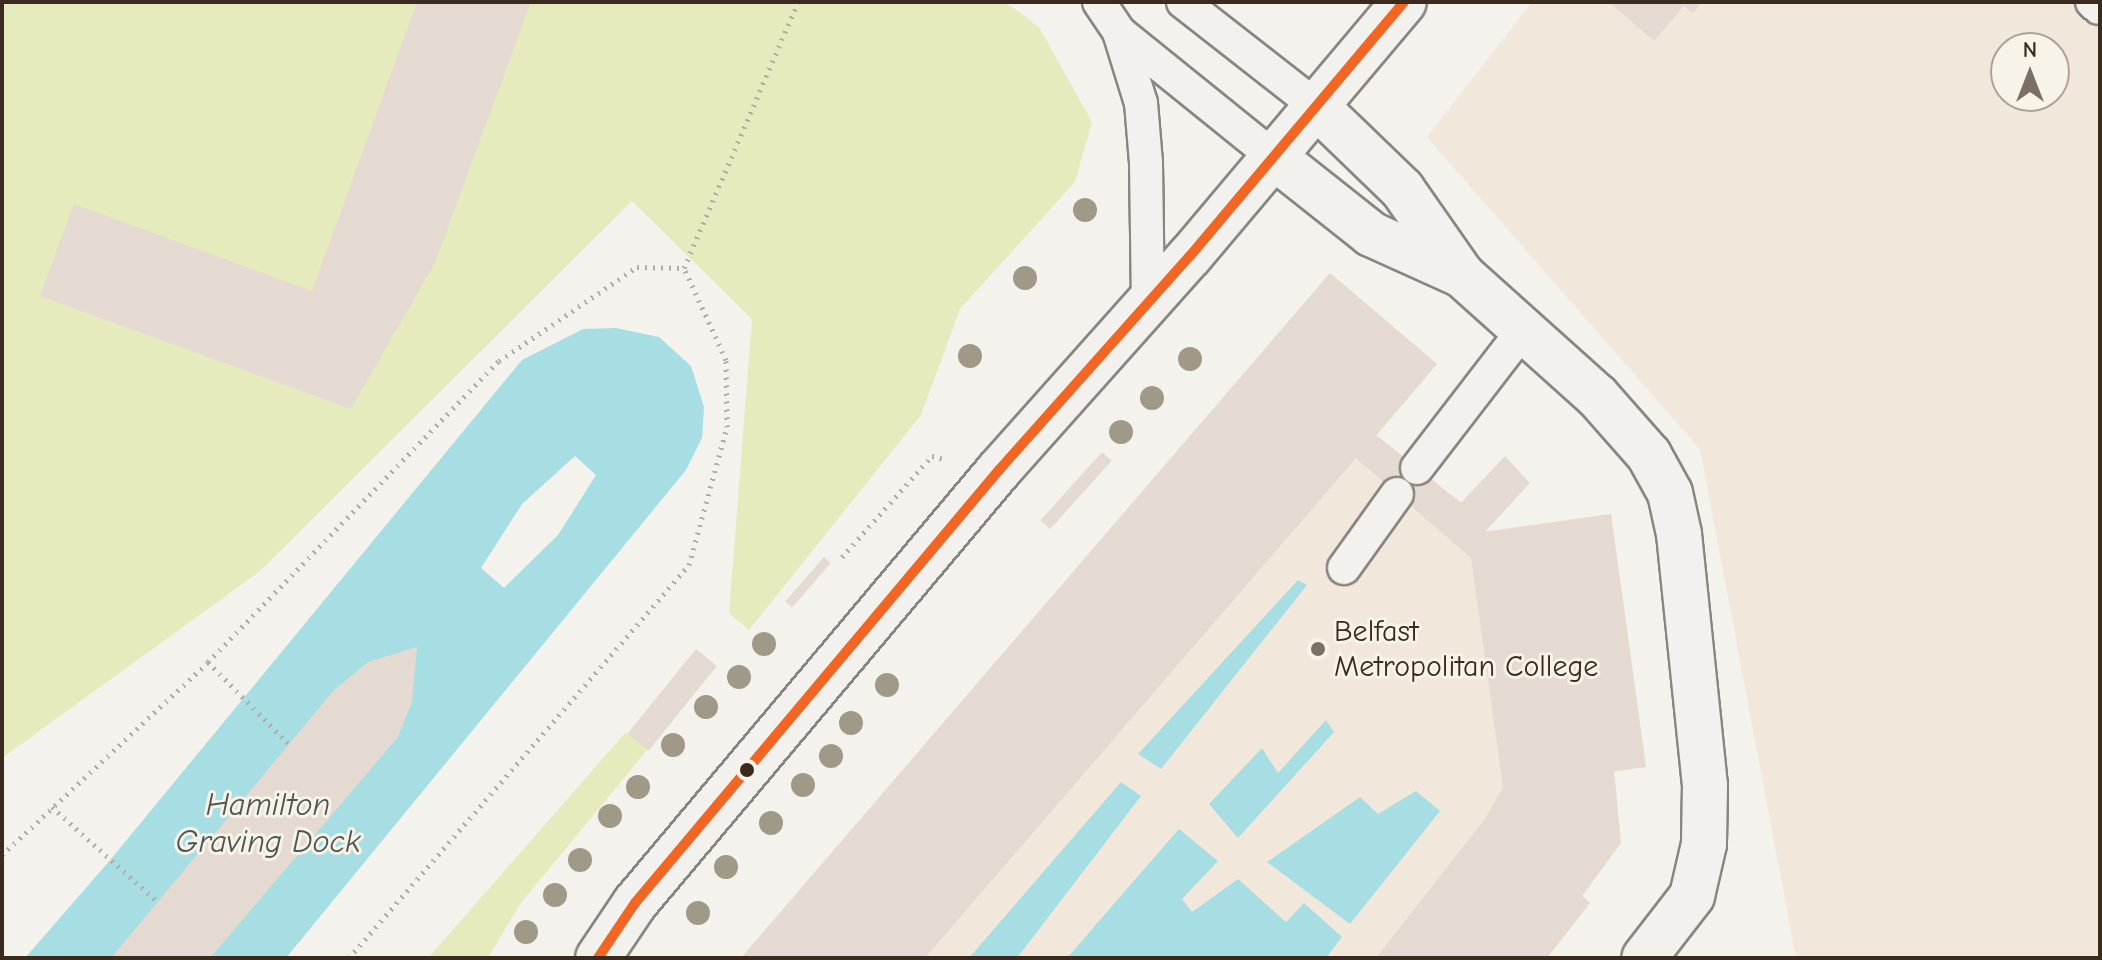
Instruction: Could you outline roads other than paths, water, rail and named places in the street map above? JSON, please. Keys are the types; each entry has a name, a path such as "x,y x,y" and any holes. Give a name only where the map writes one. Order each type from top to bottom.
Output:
{"street":[{"path":"598,958 635,903 999,470 1148,303 1404,2"},
{"path":"1316,106 1402,189 1462,275 1597,396 1649,455 1670,493 1679,534 1705,785 1704,844 1692,896 1644,958"},
{"path":"1274,157 1371,234 1462,275"}],"lane":[{"path":"1099,2 1119,32 1141,103 1146,163 1148,303"},
{"path":"1183,2 1316,106"},
{"path":"1119,32 1274,157"},
{"path":"1417,468 1524,329"},
{"path":"1344,568 1397,494"}],"water":[{"name":"Hamilton Graving Dock","path":"616,328 659,337 691,366 704,407 702,438 686,470 286,958 25,958 111,859 522,360 583,329"},
{"path":"1298,580 1307,585 1161,769 1138,754"},
{"path":"1326,720 1334,732 1238,838 1209,804 1262,748 1278,773"},
{"path":"1121,782 1141,796 1017,958 969,958"},
{"path":"1416,791 1440,811 1350,924 1267,862 1360,797 1378,814"},
{"path":"1179,829 1218,861 1182,899 1192,912 1238,879 1286,922 1304,903 1342,937 1326,958 1067,958"}],"place":[{"name":"Belfast Metropolitan College","path":"1318,649"}]}
